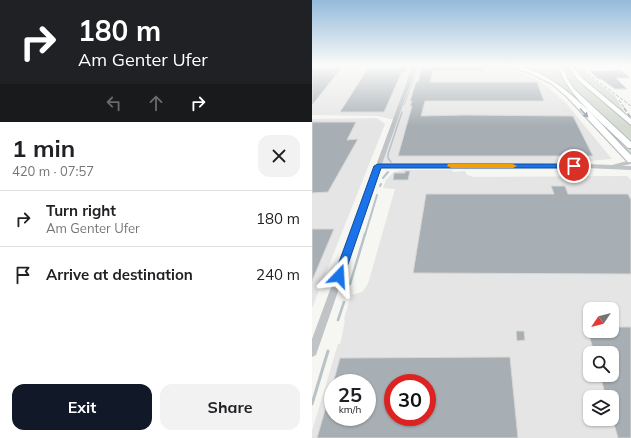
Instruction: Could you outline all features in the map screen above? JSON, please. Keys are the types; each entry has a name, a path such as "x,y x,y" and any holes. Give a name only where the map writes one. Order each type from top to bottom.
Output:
{"main road":[{"path":"557,85 569,96 631,161"},
{"path":"569,85 631,146"},
{"path":"587,85 631,123"}],"street":[{"path":"312,352 408,85"},
{"path":"608,167 631,161"},
{"path":"378,166 631,168"}],"shaded area":[{"path":"312,85 545,85 565,102 612,159 563,163 378,166 395,120 377,116 312,115"},
{"path":"559,85 567,85 631,149 631,157"},
{"path":"573,85 586,85 631,125 631,141"},
{"path":"589,85 601,85 615,96 628,118"},
{"path":"377,118 385,124 312,308 312,119"},
{"path":"404,170 452,170 453,172 465,171 467,175 474,177 627,176 631,180 631,438 312,438 312,431 324,391 324,426 376,426 376,374 329,374 338,344 340,344 344,319 351,295 362,292 368,284 395,189 383,188 386,180 394,172"}],"building":[{"path":"312,85 328,85 312,105"},
{"path":"357,85 396,85 384,112 340,112"},
{"path":"415,85 538,85 544,101 425,101 421,116 573,116 593,156 398,156 412,106 410,106 412,101 410,101"},
{"path":"610,85 623,85 627,89 615,89"},
{"path":"312,122 356,122 347,140 358,139 328,192 312,193"},
{"path":"405,171 410,171 408,180 393,180 394,173 405,173"},
{"path":"551,186 565,186 568,194 628,194 631,200 631,274 413,273 426,194 554,194"},
{"path":"312,229 334,229 312,281"},
{"path":"619,327 631,327 631,438 618,438 615,426 619,426 619,390 604,390 602,382 619,382 619,346 592,346 590,338 619,338"},
{"path":"516,331 524,331 525,340 517,341"},
{"path":"510,357 518,438 317,438 324,414 324,426 376,426 376,374 336,374 340,358"}],"waterway":[{"path":"404,105 411,85"},
{"path":"391,162 388,158 388,154 402,112"},
{"path":"383,178 388,172"},
{"path":"365,235 377,195"},
{"path":"350,284 365,234"},
{"path":"338,320 344,302"},
{"path":"312,404 328,351"}],"railway":[{"path":"603,85 631,106"},
{"path":"619,100 625,109"},
{"path":"624,108 631,118"}],"slow traffic":[{"path":"451,166 513,166"}],"route":[{"path":"339,276 378,166 574,166"}]}
